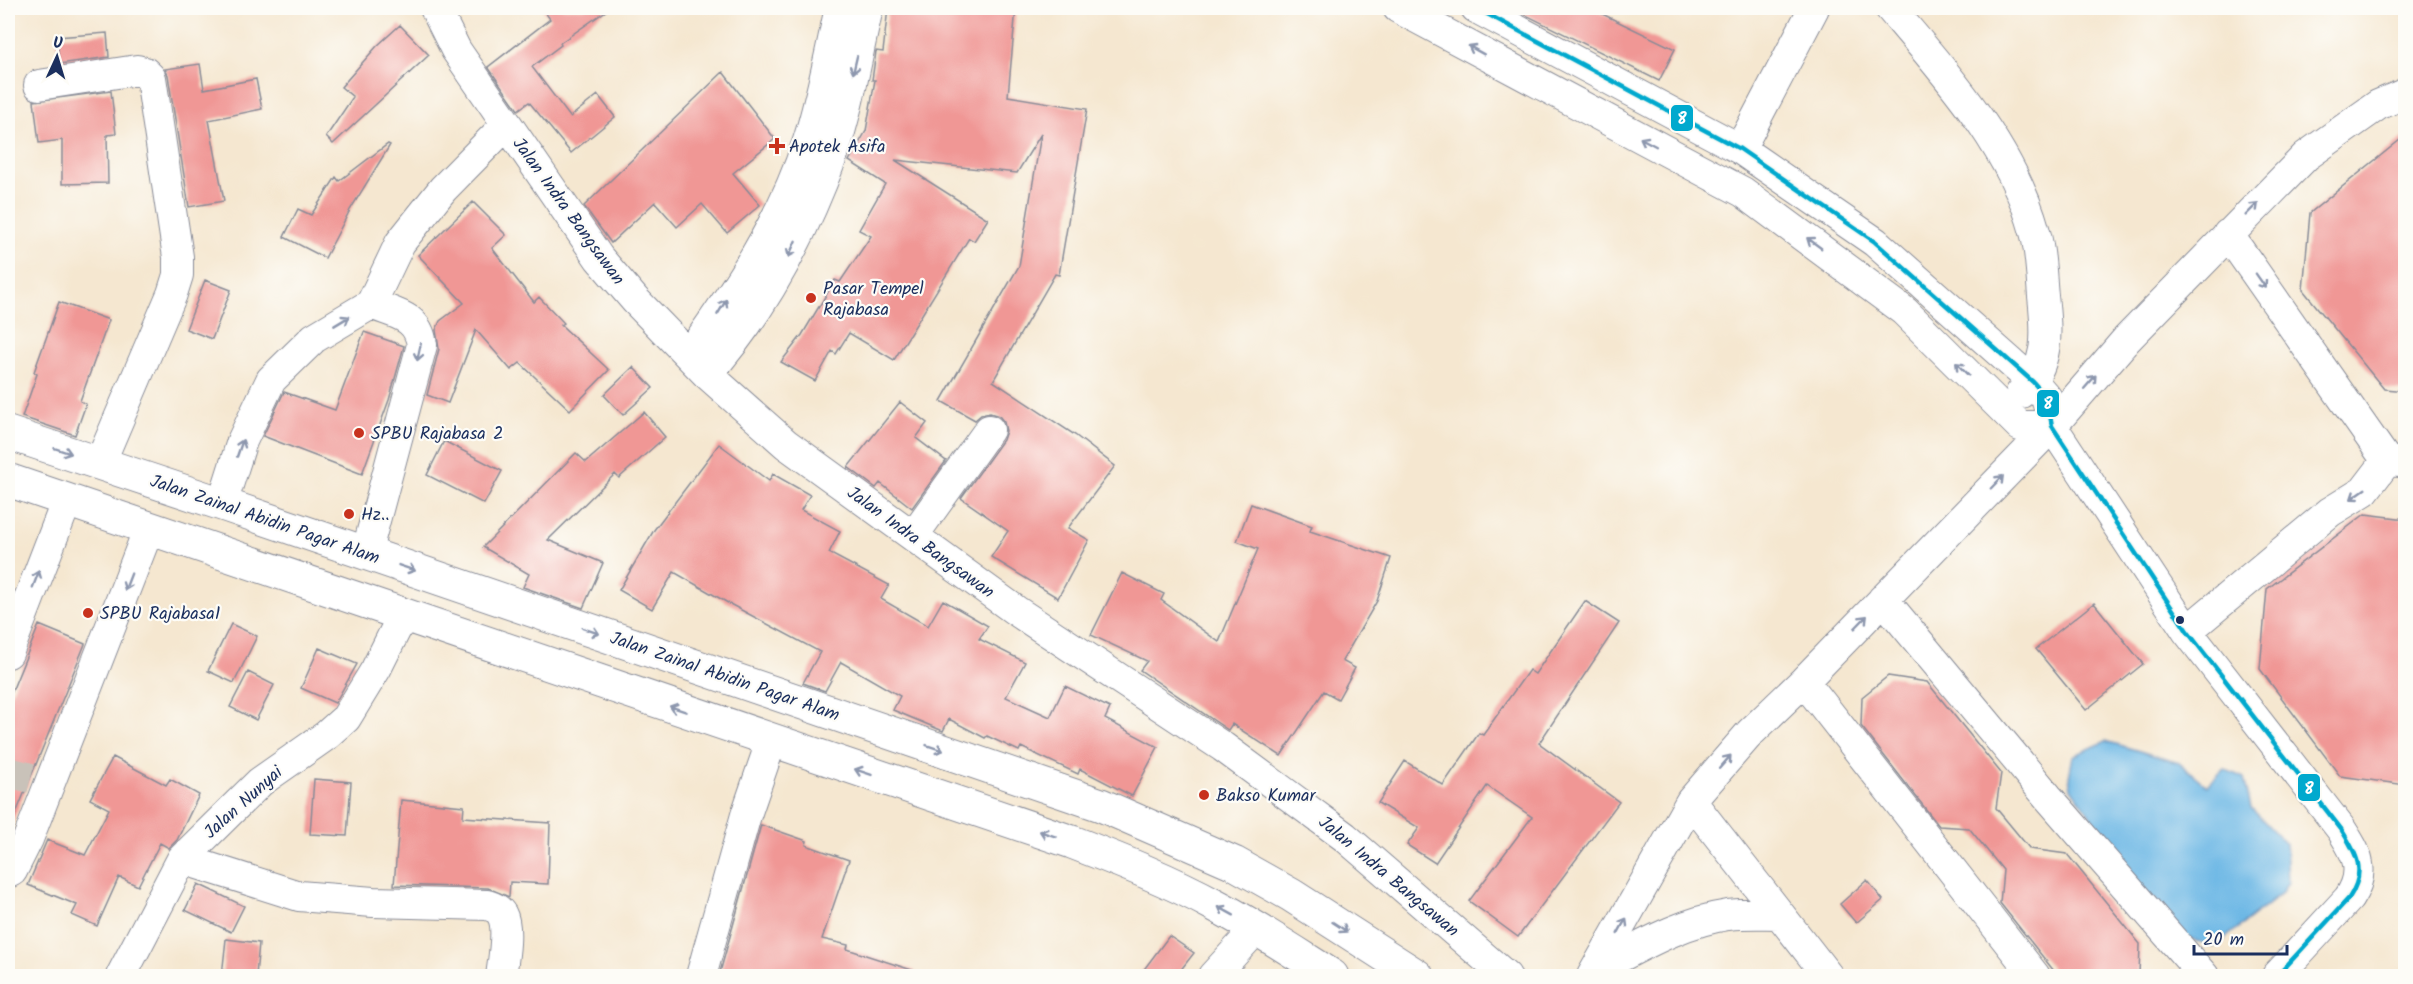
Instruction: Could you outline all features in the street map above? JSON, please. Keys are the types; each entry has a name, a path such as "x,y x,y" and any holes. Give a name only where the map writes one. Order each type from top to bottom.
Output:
{"highway":[{"name":"Jalan Zainal Abidin Pagar Alam","path":"8,433 1101,805 1234,863 1291,895 1417,976"},
{"path":"8,480 771,742 1072,842 1148,872 1213,904 1257,928 1330,976"}],"street":[{"name":"Jalan Indra Bangsawan","path":"435,8 456,50 599,258 635,300 698,365 786,444 1015,610 1223,747 1345,837 1506,976"},
{"path":"698,365 717,316 770,229 790,189 808,142 840,8"},
{"path":"698,365 734,344 789,257 833,153 868,8"},
{"path":"1398,8 1743,192 1904,311 2020,426 2052,426"},
{"path":"1476,8 1740,149 1875,242 2033,382 2047,398 2052,426 2187,631 2336,822 2349,842 2358,863 2358,884 2349,897 2277,976"},
{"path":"1740,149 1814,8"},
{"path":"1890,8 1945,75 1994,142 2019,184 2036,234 2047,334 2044,355 2033,382 2004,410"},
{"path":"39,85 137,70 145,72 151,78 178,256 178,275 100,463"},
{"path":"1595,972 1691,801 1750,733 1804,681 2052,426 2126,340 2306,156 2378,105 2406,93"},
{"path":"222,504 242,441 271,380 314,338 371,304 400,243 443,189 506,125"},
{"path":"2187,631 2330,512 2364,491 2394,461 2228,234"},
{"path":"366,554 422,345 420,331 412,321 371,304"},
{"path":"913,536 989,430"},
{"path":"8,653 67,500"},
{"path":"8,873 12,871 28,839 40,781 149,528"},
{"path":"1883,598 2048,797 2204,976"},
{"name":"Jalan Nunyai","path":"121,976 182,859 260,782 327,735 346,717 376,669 403,615"},
{"path":"1804,681 2035,976"},
{"path":"701,976 746,815 771,742"},
{"path":"1691,801 1828,976"},
{"path":"182,859 299,896 372,902 487,904 497,908 503,917 504,951 501,976"},
{"path":"1595,972 1668,933 1694,923 1729,915 1779,914"},
{"path":"1214,976 1257,928"}],"water":[{"path":"2106,741 2179,763 2207,786 2224,769 2244,778 2251,808 2286,844 2288,882 2281,894 2214,947 2188,938 2147,896 2071,788 2069,777 2073,756"}],"building":[{"path":"542,8 610,8 560,43 561,45 532,67 570,117 598,95 615,117 571,153 529,102 518,110 488,67 550,19"},
{"path":"888,8 1016,8 1008,96 1087,109 1059,275 1055,274 993,381 1075,435 1115,466 1068,528 1089,540 1058,598 991,557 1008,531 961,498 1003,440 1006,431 1004,422 999,416 990,413 981,415 975,420 941,401 1019,266 1041,134 1017,173 895,160 988,219 974,241 969,238 894,360 849,333 836,354 832,351 815,381 781,362 802,335 835,280 840,282 871,236 859,230 885,184 849,161 866,131 875,80 872,80 876,51 883,52"},
{"path":"1512,8 1590,8 1675,49 1659,81"},
{"path":"400,25 429,55 333,144 326,137 353,97 341,87 377,46"},
{"path":"107,33 109,57 59,64 57,37"},
{"path":"200,64 204,89 256,79 262,109 209,120 224,201 189,207 168,75 165,69"},
{"path":"723,72 775,139 733,173 760,205 727,233 702,204 677,227 655,202 611,243 584,206"},
{"path":"111,91 116,134 107,135 108,183 62,184 62,140 39,143 34,101"},
{"path":"2406,135 2406,391 2384,389 2303,290 2310,213"},
{"path":"388,144 390,145 350,210 325,258 284,237 298,209 311,215 336,177 339,181"},
{"path":"473,202 506,235 492,248 534,302 539,297 564,323 561,325 609,370 570,410 520,363 511,370 476,330 448,403 427,395 439,349 436,330 440,321 464,303 418,255"},
{"path":"205,280 231,290 212,339 186,329"},
{"path":"59,302 109,320 80,401 86,404 75,435 22,417 37,374 34,372"},
{"path":"364,332 404,346 389,400 362,474 263,436 284,392 335,410"},
{"path":"633,367 653,388 623,415 604,395"},
{"path":"900,402 927,423 916,438 946,461 912,508 880,483 876,488 848,467"},
{"path":"644,412 665,437 619,478 615,474 548,540 603,563 583,608 523,587 529,574 483,547 576,453 586,462"},
{"path":"444,441 502,471 484,504 427,475"},
{"path":"719,444 769,481 773,474 810,495 801,510 840,531 829,553 889,585 881,599 928,626 943,600 988,626 979,639 1025,662 1006,697 1050,717 1065,686 1110,708 1105,719 1158,747 1132,796 1080,769 1078,774 1021,747 1019,751 987,736 985,738 949,719 943,731 893,710 900,696 841,662 825,691 803,683 820,652 674,572 652,609 619,590 654,530"},
{"path":"1251,504 1312,526 1310,531 1391,558 1377,601 1342,661 1355,668 1338,699 1324,691 1281,756 1232,724 1228,730 1140,670 1147,661 1091,635 1122,573 1164,594 1161,600 1219,642 1258,549 1237,541"},
{"path":"2365,514 2406,519 2406,785 2340,776 2260,669 2267,589"},
{"path":"1585,601 1619,623 1539,743 1619,802 1518,937 1469,901 1532,817 1487,786 1435,863 1407,845 1419,828 1378,803 1405,761 1443,785 1479,733 1483,735 1529,670 1535,674"},
{"path":"2094,603 2143,664 2086,710 2036,649"},
{"path":"231,624 257,636 234,683 208,671"},
{"path":"39,625 85,644 8,833 8,701"},
{"path":"319,648 357,664 335,703 301,688"},
{"path":"248,672 274,685 256,720 230,707"},
{"path":"1888,676 1927,682 2001,773 1996,808 2030,849 2067,854 2140,944 2139,976 2058,976 2000,903 2003,870 1969,828 1939,826 1861,726 1862,697"},
{"path":"113,757 166,785 170,779 199,795 177,840 169,848 160,843 138,886 119,877 97,926 72,915 77,905 28,885 47,840 85,855 109,809 90,799"},
{"path":"314,779 351,782 347,836 310,834"},
{"path":"401,800 464,806 463,817 550,823 548,884 510,882 509,897 488,888 394,885"},
{"path":"761,825 807,841 806,845 849,860 822,939 848,945 847,949 915,971 914,976 719,976"},
{"path":"1867,880 1883,900 1856,923 1840,904"},
{"path":"198,884 244,906 231,932 185,910"},
{"path":"1169,936 1194,953 1176,976 1139,976"},
{"path":"226,939 259,943 256,976 222,976"}],"tunnel":[{"path":"8,772 31,778"}],"transit line":[{"name":"8","path":"1476,8 1740,149 1875,242 2033,382 2047,398 2052,426 2187,631 2341,829 2352,847 2359,871 2358,879 2349,898 2277,976"}],"place":[{"name":"Apotek Asifa","path":"777,146"},
{"name":"Pasar Tempel Rajabasa","path":"811,298"},
{"name":"SPBU Rajabasa 2","path":"359,433"},
{"name":"Hz..","path":"349,514"},
{"name":"SPBU Rajabasa1","path":"88,613"},
{"name":"Bakso Kumar","path":"1204,795"}]}
